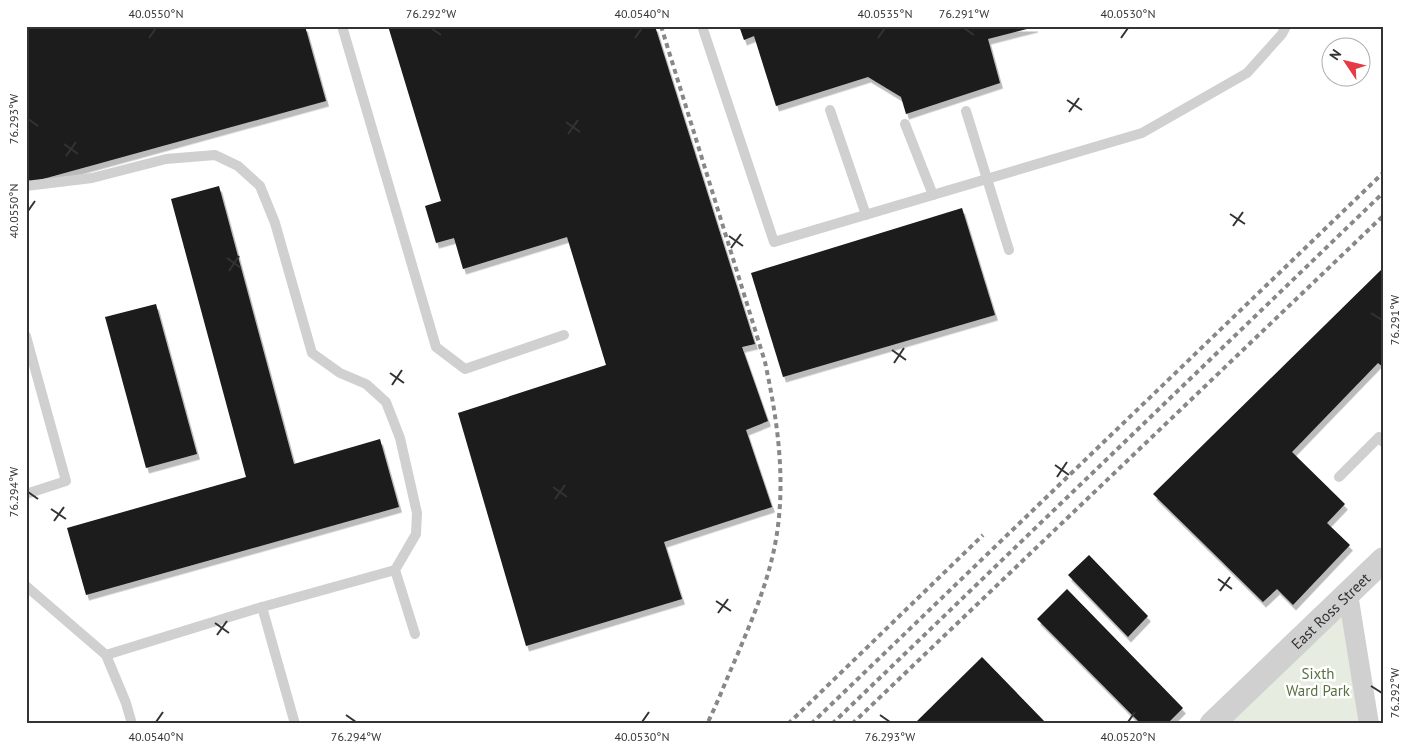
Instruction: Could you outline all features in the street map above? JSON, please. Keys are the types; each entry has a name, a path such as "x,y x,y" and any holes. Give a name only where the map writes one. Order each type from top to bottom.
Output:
{"street":[{"name":"East Ross Street","path":"1212,724 1383,560"},
{"path":"1348,594 1368,724"}],"lane":[{"path":"342,26 436,347 465,368 564,335"},
{"path":"702,26 774,242 1142,133 1248,74 1282,34 1286,26"},
{"path":"830,110 866,215"},
{"path":"966,111 1009,250"},
{"path":"905,124 933,195"},
{"path":"26,186 92,178 166,159 215,156 238,166 260,186 275,223 312,354 340,373 366,384 386,402 400,438 413,489 417,520 416,534 395,570 262,607 106,655"},
{"path":"26,336 29,359 66,481 26,494"},
{"path":"1339,477 1379,438 1383,442"},
{"path":"395,570 415,634"},
{"path":"26,586 106,655 126,703 132,724"},
{"path":"262,607 295,724"}],"green space":[{"name":"Sixth Ward Park","path":"1348,594 1369,724 1212,724"}],"building":[{"path":"26,26 305,26 326,101 32,182 26,179"},
{"path":"388,26 655,26 755,344 742,347 768,421 746,430 772,507 664,542 682,599 526,646 458,413 606,365 567,237 463,269 454,238 436,243 425,206 441,201"},
{"path":"739,26 1035,27 988,39 1000,83 906,114 901,97 868,77 776,106 754,36 744,40"},
{"path":"219,186 294,464 380,439 399,507 86,595 67,528 246,477 171,199"},
{"path":"962,208 995,315 783,377 751,273"},
{"path":"1383,268 1383,367 1378,363 1292,452 1345,504 1327,523 1350,545 1293,605 1277,589 1263,602 1153,494"},
{"path":"156,304 197,454 146,468 105,317"},
{"path":"1089,555 1148,616 1128,637 1068,575"},
{"path":"1067,589 1183,708 1167,724 1141,724 1037,619"},
{"path":"982,657 1047,724 914,724"}],"railway":[{"path":"661,26 765,362 773,400 780,459 779,517 773,554 763,589 750,623 707,724"},
{"path":"811,724 1383,173"},
{"path":"832,724 1383,193"},
{"path":"852,724 1383,216"},
{"path":"788,724 983,535"}]}
